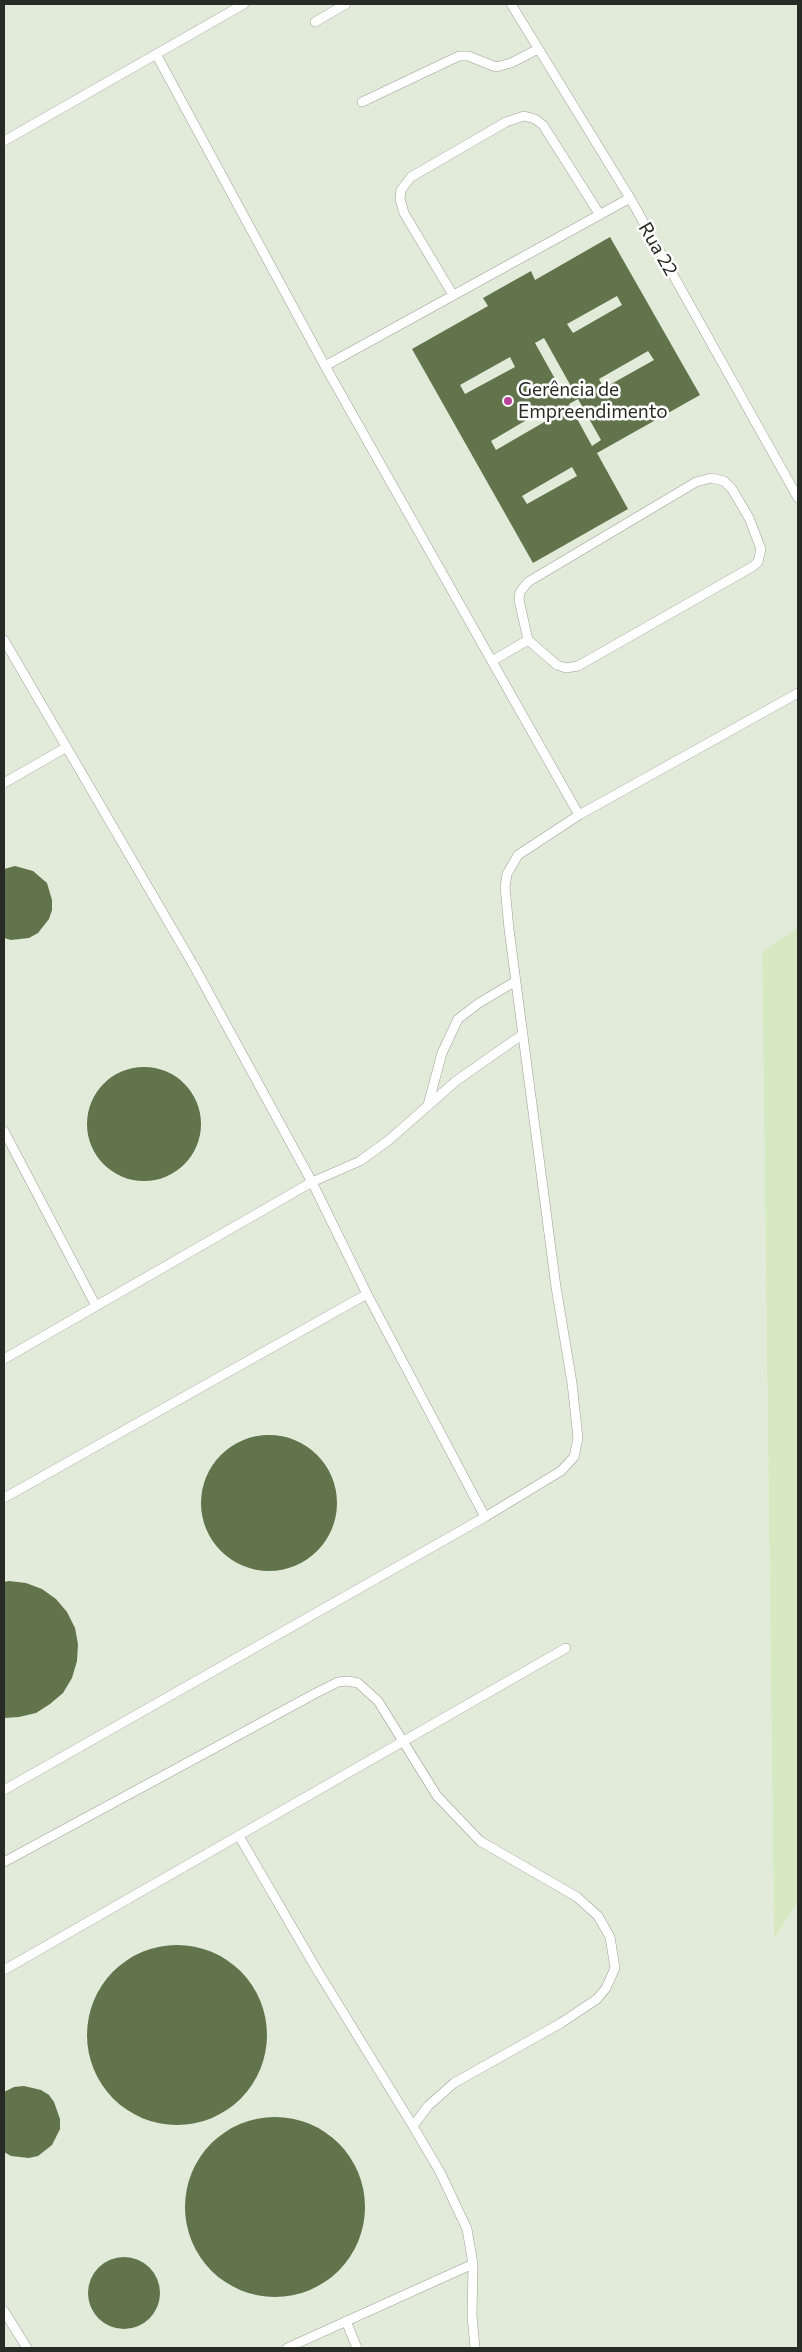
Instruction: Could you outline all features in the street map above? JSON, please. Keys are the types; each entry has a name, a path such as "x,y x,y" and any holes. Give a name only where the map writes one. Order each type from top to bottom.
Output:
{"lane":[{"path":"4,141 244,4"},
{"path":"315,22 346,4"},
{"name":"Rua 22","path":"511,4 630,198 798,498"},
{"path":"362,102 459,56 468,56 496,67 511,63 538,49"},
{"path":"156,54 325,366 580,816"},
{"path":"453,295 404,213 400,199 401,190 411,177 506,122 524,116 535,119 543,125 600,215"},
{"path":"325,366 630,198"},
{"path":"717,478 724,480 732,489 749,518 761,549 758,562 752,567 578,666 566,668 557,665 528,640 519,606 519,596 523,586 534,577 696,482 717,478"},
{"path":"4,640 65,748 194,966 312,1182 367,1294 485,1517"},
{"path":"492,661 528,640"},
{"path":"4,1790 485,1517 560,1471 574,1457 578,1445 572,1383 556,1287 516,981 505,887 507,874 518,855 580,816 798,693"},
{"path":"4,783 65,748"},
{"path":"428,1105 442,1053 458,1020 478,1003 516,981"},
{"path":"4,1359 312,1182 348,1168 374,1152 456,1081 524,1034"},
{"path":"4,1131 96,1306"},
{"path":"4,1498 367,1294"},
{"path":"4,1970 566,1648"},
{"path":"4,1862 338,1682 358,1683 378,1701 402,1743 438,1796 480,1841 577,1897 598,1916 610,1937 615,1956 612,1978 597,1999 561,2023 454,2083 428,2106 413,2126"},
{"path":"239,1836 317,1970 413,2126 462,2215 473,2264 472,2316 475,2348"},
{"path":"287,2348 304,2344 346,2321 473,2264"},
{"path":"4,2311 27,2348"},
{"path":"346,2321 356,2348"}],"shaded area":[{"path":"4,4 798,4 798,927 762,952 774,1938 798,1902 798,2348 4,2348"}],"green space":[{"path":"798,927 798,1902 774,1939 762,952"}],"building":[{"name":"Gerência de Empreendimento","path":"610,237 700,395 597,453 628,509 533,563 412,349 488,306 483,298 531,271 535,280","holes":["617,296 622,305 573,333 567,324","544,338 573,390 564,395 535,343","648,351 654,360 604,388 599,379","510,357 515,367 465,394 460,385","578,399 601,440 592,446 569,404","540,412 546,421 496,450 491,441","572,467 577,476 527,504 522,496"]},
{"path":"15,866 33,871 47,883 52,900 52,910 49,919 38,933 29,938 11,940 4,938 4,869"},
{"path":"144,1067 166,1072 184,1084 196,1102 201,1124 196,1146 184,1164 166,1176 144,1181 122,1176 104,1164 92,1146 87,1124 92,1102 104,1084 122,1072"},
{"path":"269,1435 295,1440 307,1446 317,1455 326,1465 332,1477 337,1503 332,1529 326,1541 317,1551 307,1560 295,1566 269,1571 243,1566 231,1560 221,1551 212,1541 206,1529 201,1503 206,1477 212,1465 221,1455 231,1446 243,1440"},
{"path":"4,1582 26,1583 42,1589 56,1599 67,1612 75,1628 78,1644 77,1661 72,1678 63,1693 36,1713 4,1718"},
{"path":"186,1945 195,1946 220,1955 241,1971 257,1992 266,2017 266,2053 257,2078 241,2099 220,2115 212,2118 195,2124 168,2125 159,2124 134,2115 107,2092 97,2078 88,2053 87,2026 88,2017 97,1992 120,1965 134,1955 159,1946"},
{"path":"24,2086 41,2090 49,2095 54,2102 60,2119 60,2129 52,2145 38,2156 29,2158 11,2156 4,2152 4,2092 14,2087"},
{"path":"284,2117 293,2118 318,2127 339,2143 355,2164 364,2189 364,2225 355,2250 339,2271 318,2287 310,2290 293,2296 266,2297 257,2296 232,2287 205,2264 195,2250 186,2225 185,2198 186,2189 195,2164 218,2137 232,2127 257,2118"},
{"path":"124,2257 138,2260 150,2267 157,2279 160,2293 157,2307 150,2319 138,2326 124,2329 110,2326 98,2319 91,2307 88,2293 91,2279 98,2267 110,2260"}],"place":[{"name":"Gerência de Empreendimento","path":"508,401"}]}
